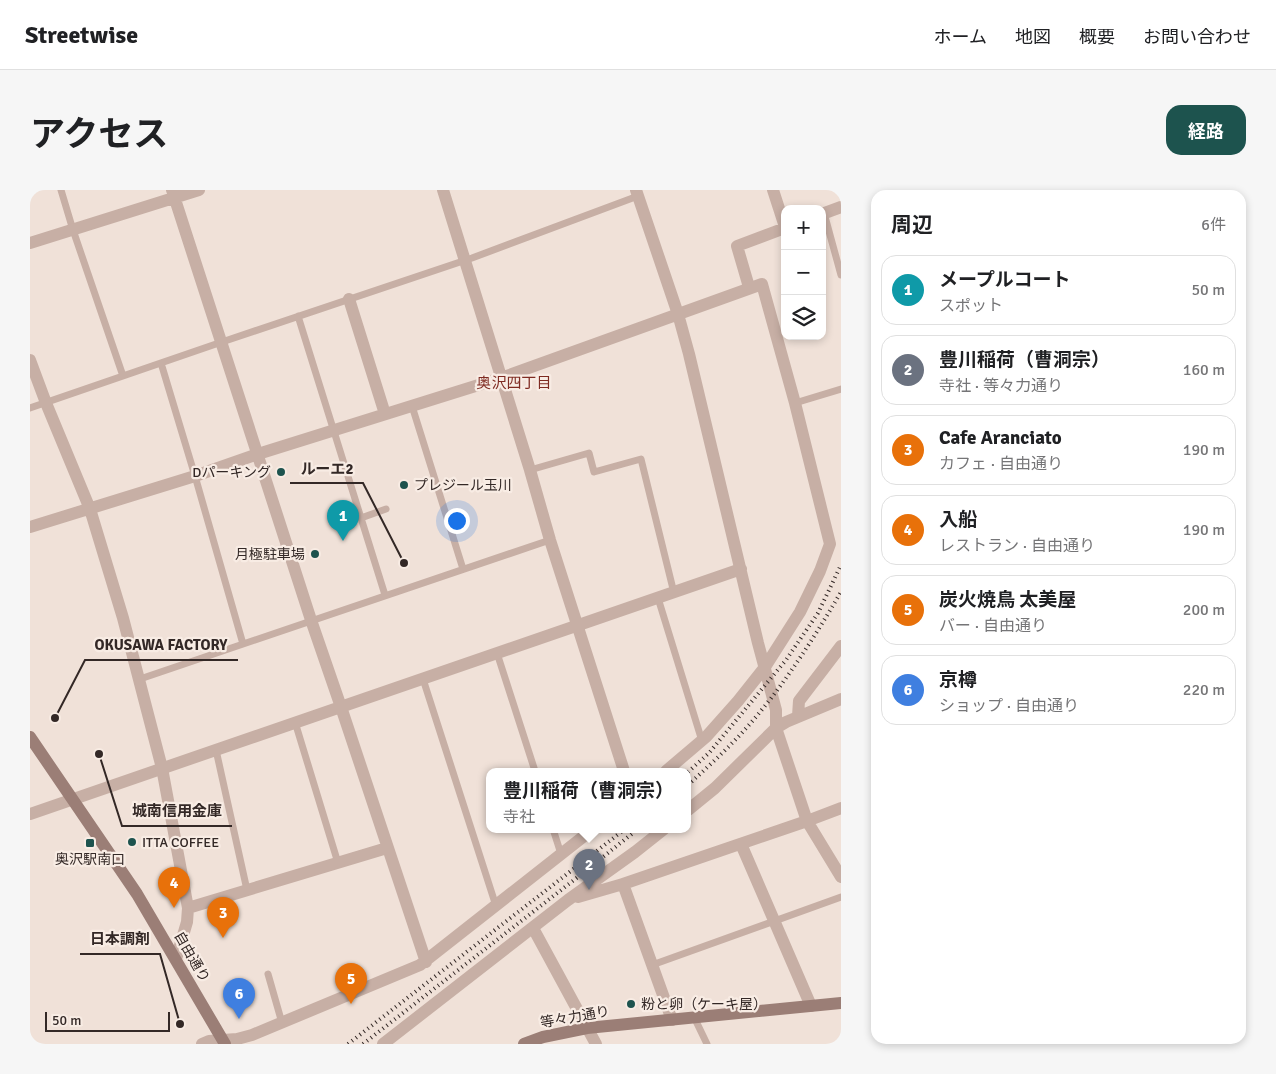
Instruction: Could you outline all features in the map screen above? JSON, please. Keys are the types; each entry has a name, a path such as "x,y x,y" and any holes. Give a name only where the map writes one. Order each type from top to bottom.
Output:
{"main road":[{"name":"自由通り","path":"32,743 137,894 224,1042"},
{"name":"等々力通り","path":"524,1044 587,1028 841,1003"}],"street":[{"path":"30,243 73,230 173,194 199,190"},
{"path":"443,190 550,540 623,768"},
{"path":"773,190 781,215"},
{"path":"637,193 678,314 689,354 776,710 776,728 807,821 841,877"},
{"path":"173,194 311,620 426,962"},
{"path":"826,212 841,207"},
{"path":"749,288 737,246 781,229"},
{"path":"30,527 502,378 762,284 795,403 830,544 820,572 800,612 765,668 702,741 670,768"},
{"path":"349,299 385,414"},
{"path":"30,360 90,509 140,679 162,768 188,908 187,922 176,959"},
{"path":"30,814 741,569"},
{"path":"798,716 799,702 841,646"},
{"path":"691,808 715,788 776,728 798,716 841,699"},
{"path":"568,900 623,884 841,808"},
{"path":"202,1044 209,1041 224,1042 252,1035 420,966 588,833"},
{"path":"383,1044 568,900 659,833"},
{"path":"740,844 811,1006"},
{"path":"188,908 387,848"},
{"path":"623,884 672,1020"},
{"path":"534,928 596,1044"}],"lane":[{"path":"61,190 123,376"},
{"path":"30,408 464,260 637,193"},
{"path":"826,223 841,275"},
{"path":"298,316 385,595"},
{"path":"161,363 243,644"},
{"path":"795,403 841,389"},
{"path":"412,406 463,569"},
{"path":"530,470 589,452 594,472 641,459 674,593"},
{"path":"361,518 386,509"},
{"path":"140,679 550,540"},
{"path":"658,598 702,741"},
{"path":"496,653 534,768"},
{"path":"423,679 496,906"},
{"path":"295,722 338,863"},
{"path":"216,750 247,890"},
{"path":"554,833 561,854"},
{"path":"652,965 841,896"},
{"path":"268,974 282,1022"},
{"path":"694,1017 707,1044"}],"railway":[{"path":"691,769 709,753 786,660 818,613 841,565"},
{"path":"691,782 747,727 779,688 801,657 841,592"},
{"path":"348,1044 620,833"},
{"path":"363,1044 633,833"}],"place":[{"name":"Dパーキング","path":"281,472"},
{"name":"プレジール玉川","path":"404,485"},
{"name":"メープルコート","path":"343,541"},
{"name":"月極駐車場","path":"315,554"},
{"name":"ルーエ2","path":"404,563"},
{"name":"OKUSAWA FACTORY","path":"55,718"},
{"name":"城南信用金庫","path":"99,754"},
{"name":"ITTA COFFEE","path":"132,842"},
{"name":"奥沢駅南口","path":"90,843"},
{"name":"豊川稲荷（曹洞宗）","path":"589,890"},
{"name":"入船","path":"174,908"},
{"name":"Cafe Aranciato","path":"223,938"},
{"name":"炭火焼鳥 太美屋","path":"351,1004"},
{"name":"粉と卵（ケーキ屋）","path":"631,1004"},
{"name":"京樽","path":"239,1019"},
{"name":"日本調剤","path":"180,1024"}],"district":[{"name":"奥沢四丁目","path":"514,383"}]}
